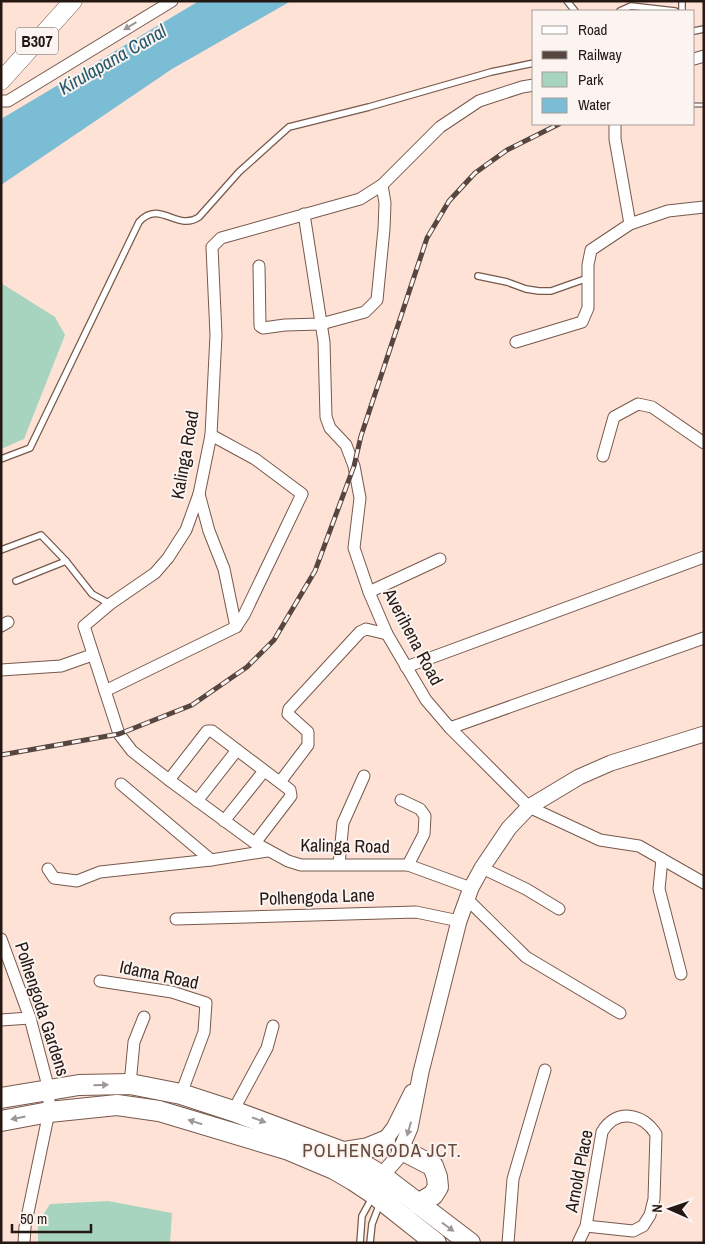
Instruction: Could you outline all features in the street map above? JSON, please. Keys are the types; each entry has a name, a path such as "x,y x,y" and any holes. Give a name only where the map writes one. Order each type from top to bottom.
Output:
{"highway":[{"path":"1,1098 79,1085 130,1084 181,1094 233,1111 342,1152 371,1184 436,1243"},
{"path":"1,1121 49,1112 117,1105 159,1111 289,1150 371,1184 418,1204 470,1243"},
{"path":"342,1152 393,1145 433,1166 436,1171 438,1187 433,1195 418,1204"}],"main road":[{"name":"B307","path":"1,81 73,1"},
{"path":"371,1184 393,1145 394,1128 422,1072 459,921 469,893 482,868 509,828 529,807 579,777 611,763 704,734"}],"street":[{"path":"1,101 8,101 172,1"},
{"name":"Kalinga Road","path":"469,893 408,865 301,865 267,851 255,843 132,752 119,734 92,656 84,626 110,604 155,573 168,558 186,530 199,494 210,435 216,335 212,247 222,238 360,199 382,185 440,127 479,101 532,85"},
{"path":"615,125 615,139 630,224"},
{"path":"259,266 260,326 263,328 321,324 365,312 377,300 384,229 385,203 382,185"},
{"path":"516,342 582,322 588,308 590,250 630,224 668,212 704,207"},
{"name":"Averihena Road","path":"304,214 324,342 326,417 330,428 346,446 354,466 360,498 354,548 369,592 387,634 426,700 450,728 529,807"},
{"path":"604,456 614,416 638,404 652,407 704,443"},
{"path":"105,691 236,627 244,615 302,494 255,459 210,435"},
{"path":"199,494 209,531 224,569 236,627"},
{"path":"406,667 704,557"},
{"path":"369,592 440,559"},
{"path":"280,782 308,745 308,732 288,714 289,709 360,632 366,629 387,634"},
{"path":"450,728 704,638"},
{"path":"1,670 61,666 92,656"},
{"path":"169,780 207,731 212,731 290,790 290,796 255,843"},
{"path":"197,801 237,750"},
{"path":"224,821 264,771"},
{"path":"339,864 343,823 364,776"},
{"path":"121,784 211,860"},
{"path":"401,800 420,809 426,816 424,834 408,865"},
{"path":"529,807 600,840 639,846 704,883"},
{"path":"48,869 54,878 77,881 100,872 211,860 267,851"},
{"path":"662,859 659,889 681,974"},
{"path":"482,868 526,888 559,910"},
{"path":"469,893 526,957 620,1012"},
{"name":"Polhengoda Lane","path":"176,919 416,912 459,921"},
{"name":"Polhengoda Gardens","path":"1,939 30,1018 49,1090 49,1112 25,1227 24,1243"},
{"name":"Idama Road","path":"100,981 172,992 206,1003 204,1032 181,1094"},
{"path":"130,1084 134,1042 144,1017"},
{"path":"1,1020 30,1018"},
{"path":"233,1111 267,1048 273,1026"},
{"path":"508,1243 513,1179 545,1070"},
{"name":"Arnold Place","path":"578,1243 586,1226 602,1132 607,1124 617,1116 629,1116 644,1121 652,1127 656,1134 654,1199 650,1215 643,1226 633,1231 586,1226"}],"lane":[{"path":"622,10 631,6 666,10"},
{"path":"1,459 30,448 138,222 146,215 153,213 185,222 192,222 239,172 289,126 369,107 490,72 532,63"},
{"path":"478,276 539,291 551,291 588,278"},
{"path":"1,550 42,535 92,594 110,604"},
{"path":"16,581 66,562"},
{"path":"360,1243 362,1216 371,1184"},
{"path":"370,1243 372,1224 371,1184"}],"green space":[{"path":"1,283 55,317 65,335 24,439 1,449"},
{"path":"108,1201 172,1213 170,1243 38,1243 38,1223 50,1204"}],"water":[{"name":"Kirulapana Canal","path":"199,1 291,1 172,69 1,185 1,119"}],"railway":[{"path":"695,105 704,105"},
{"path":"1,755 119,734 192,705 247,667 274,640 315,571 354,466 361,436 427,238 449,201 475,173 507,150 557,125"}],"district":[{"name":"POLHENGODA JCT.","path":"382,1150"}]}
